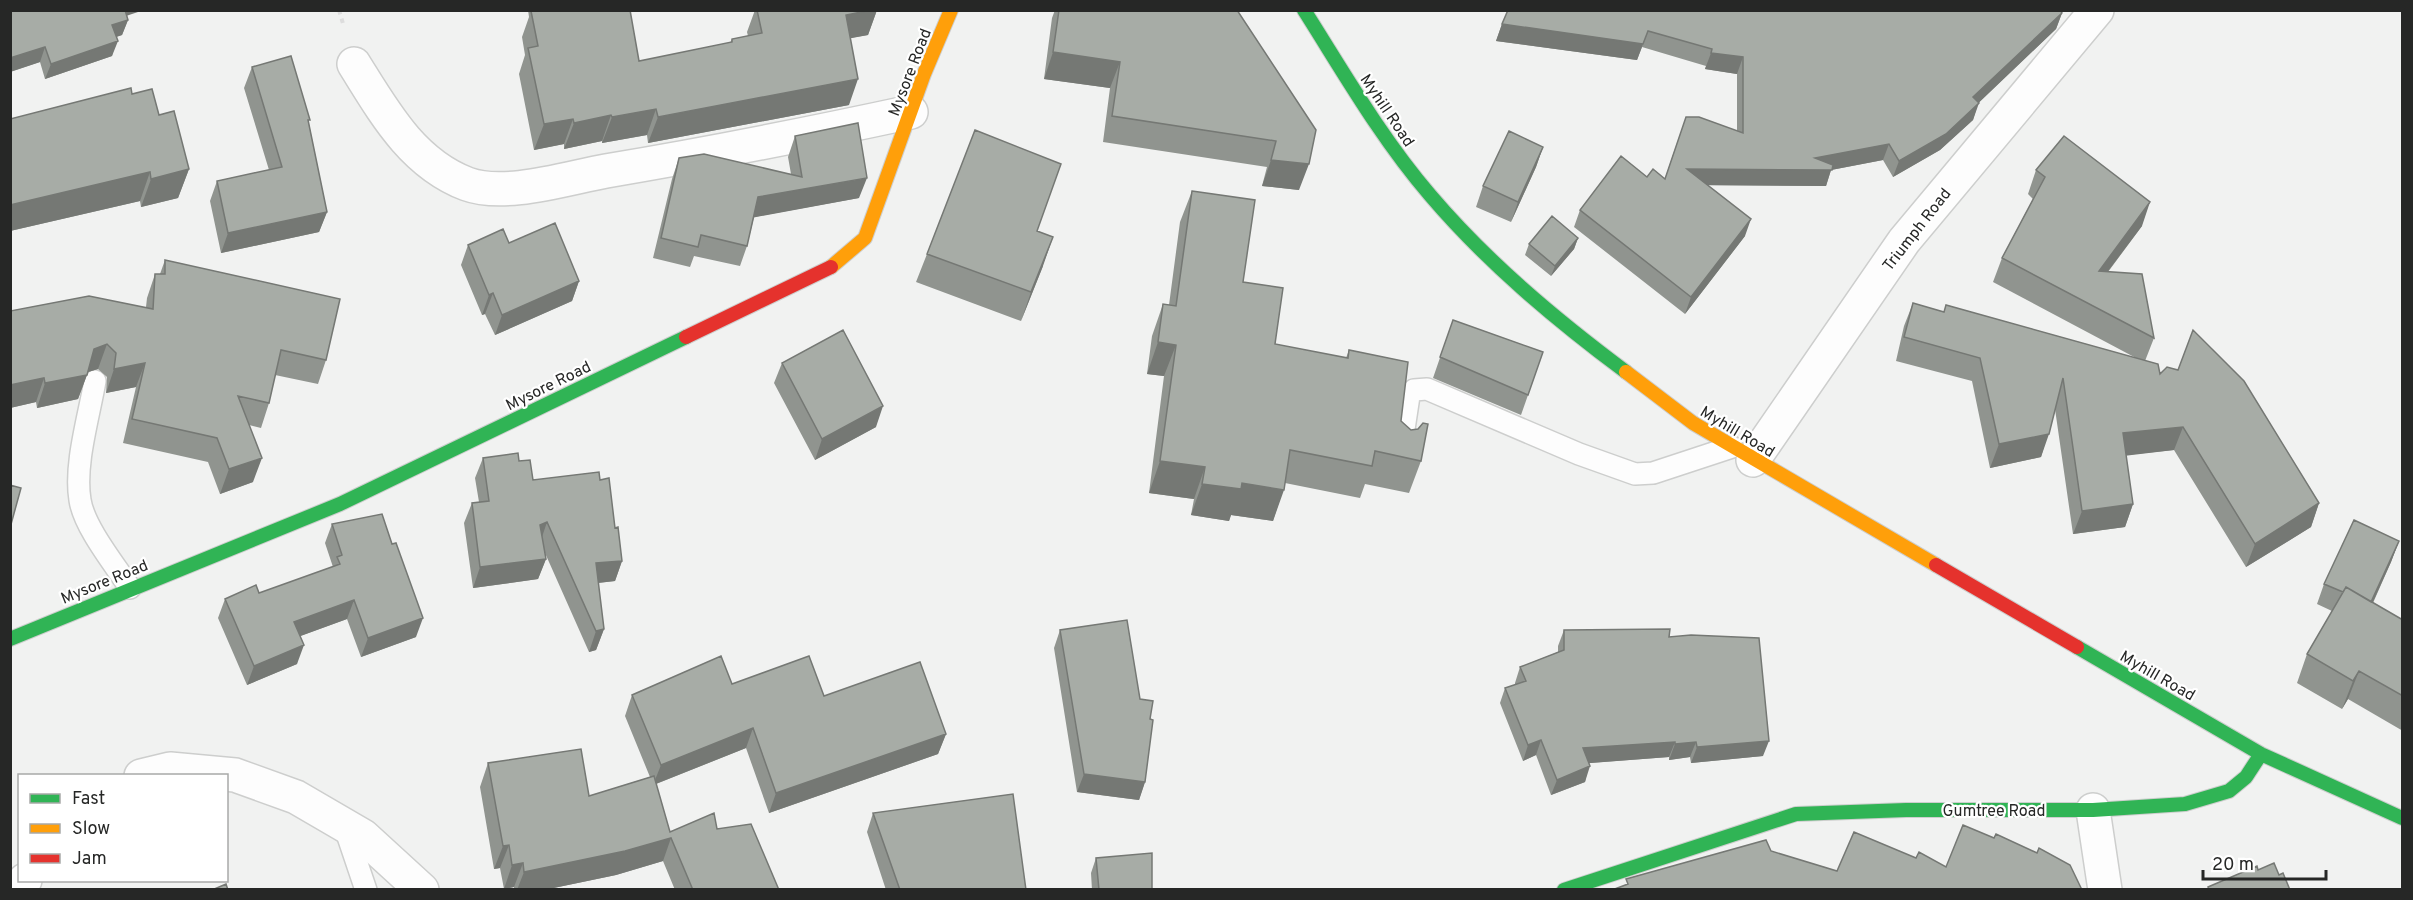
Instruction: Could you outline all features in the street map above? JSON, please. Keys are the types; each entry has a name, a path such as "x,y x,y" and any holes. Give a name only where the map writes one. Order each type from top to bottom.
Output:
{"street":[{"name":"Mysore Road","path":"10,639 340,504 831,267 865,238 951,10"},
{"name":"Myhill Road","path":"1304,10 1399,157 1450,217 1520,287 1605,357 1692,423 2261,754"},
{"name":"Triumph Road","path":"1742,453 1904,241 2097,10"},
{"path":"354,64 387,117 417,153 438,170 469,185 502,190 692,156 911,112"},
{"path":"2261,754 2403,818"},
{"name":"Gumtree Road","path":"1564,890 1796,814 1906,810 2093,810 2185,804 2209,799 2229,791 2246,777 2261,754"},
{"path":"149,774 170,769 224,774"},
{"path":"228,774 296,797 363,836 422,890"},
{"path":"2093,810 2105,890"}],"lane":[{"path":"95,381 79,474 80,501 89,523 130,588"},
{"path":"1401,448 1409,396 1414,390 1427,389 1578,454 1635,474 1742,453"},
{"path":"344,825 366,890"}],"building":[{"path":"10,10 125,10 128,20 112,25 118,41 51,64 45,47 10,58"},
{"path":"630,10 639,61 732,42 732,39 762,33 757,10 871,10 846,15 858,79 658,117 656,109 574,123 573,119 544,124 528,48 538,46 531,11"},
{"path":"1059,10 1237,10 1316,130 1309,164 1271,160 1276,141 1112,116 1120,62 1053,52"},
{"path":"1508,10 2060,10 2062,13 1973,97 1979,103 1946,134 1899,161 1889,144 1815,158 1833,165 1832,170 1687,169 1751,219 1691,297 1580,210 1621,156 1647,177 1653,169 1665,179 1686,117 1699,117 1743,133 1743,57 1711,53 1712,49 1648,31 1643,44 1502,24"},
{"path":"291,56 310,120 308,120 327,212 228,233 217,181 282,167 252,67"},
{"path":"131,88 132,94 152,89 159,115 174,111 189,169 151,179 150,172 10,205 10,119"},
{"path":"858,123 867,178 758,197 747,246 701,235 698,247 661,238 679,158 704,154 802,177 795,136"},
{"path":"975,130 1061,164 1037,231 1053,237 1031,292 927,254"},
{"path":"1509,131 1543,147 1518,202 1483,186"},
{"path":"2064,136 2150,202 2099,271 2142,274 2154,338 2002,258 2045,177 2036,170"},
{"path":"1192,191 1255,200 1243,282 1283,288 1275,344 1348,358 1349,350 1408,362 1401,421 1411,430 1418,429 1423,423 1428,424 1421,461 1375,451 1372,466 1290,450 1284,490 1242,483 1241,489 1202,484 1205,467 1160,461 1176,345 1158,342 1163,304 1176,306"},
{"path":"1552,216 1578,238 1555,266 1529,244"},
{"path":"555,223 579,281 502,315 493,293 489,295 468,245 503,229 509,243"},
{"path":"165,260 340,299 326,360 281,350 269,403 238,396 262,458 229,469 217,438 132,419 145,363 114,369 116,353 107,344 94,349 87,375 45,383 44,378 10,385 10,311 89,296 153,309 155,274 165,274"},
{"path":"1913,303 1944,312 1946,305 2158,364 2160,374 2167,367 2178,370 2193,330 2244,381 2319,503 2255,544 2183,427 2123,433 2133,504 2082,511 2063,378 2049,434 1999,444 1980,358 1904,337"},
{"path":"1453,320 1543,352 1528,395 1440,357"},
{"path":"843,330 883,406 822,439 782,363"},
{"path":"518,453 519,461 530,460 533,480 599,472 600,480 609,478 615,528 618,527 622,561 596,563 604,629 596,631 547,522 540,525 546,559 480,567 472,503 489,501 483,458"},
{"path":"10,485 21,488 10,528"},
{"path":"382,514 392,544 396,543 423,618 368,638 354,600 294,622 304,645 254,666 225,599 256,585 259,593 340,564 337,557 342,555 332,524"},
{"path":"2354,520 2399,541 2371,602 2346,587 2343,592 2324,584"},
{"path":"2346,587 2403,620 2403,696 2359,671 2353,681 2307,654"},
{"path":"1127,620 1140,699 1153,701 1150,719 1153,720 1145,782 1084,774 1060,630"},
{"path":"1670,629 1669,637 1691,635 1759,638 1769,741 1697,747 1696,742 1675,744 1675,742 1583,748 1590,766 1557,780 1541,740 1528,745 1505,688 1526,681 1520,667 1564,650 1564,630"},
{"path":"721,656 732,684 809,656 824,696 920,662 946,734 776,793 753,728 661,765 632,695"},
{"path":"581,749 589,796 654,776 670,832 714,813 717,829 751,824 779,890 693,890 671,838 625,851 524,872 523,863 512,865 509,845 503,846 488,763"},
{"path":"1013,794 1026,890 900,890 873,813"},
{"path":"1963,825 1994,838 1996,834 2037,853 2039,848 2070,865 2082,890 1612,890 1628,884 1626,879 1766,840 1771,851 1837,871 1854,832 1916,858 1919,852 1946,867"},
{"path":"1152,853 1152,890 1099,890 1096,858"},
{"path":"2274,863 2279,875 2283,873 2290,890 2209,890 2208,887 2257,866 2258,870"},
{"path":"226,884 228,890 212,890"}],"traffic: fast":[{"path":"1304,10 1395,151 1452,220 1523,289 1626,372"},
{"path":"10,639 340,504 686,337"},
{"path":"2077,647 2261,754 2402,818"},
{"path":"1564,890 1796,814 1906,810 2093,810 2185,804 2229,791 2246,777 2261,754"}],"traffic: slow":[{"path":"831,267 865,238 924,74 951,10"},
{"path":"1626,372 1693,423 1936,565"}],"traffic: jam":[{"path":"686,337 831,267"},
{"path":"1936,565 2077,647"}]}
